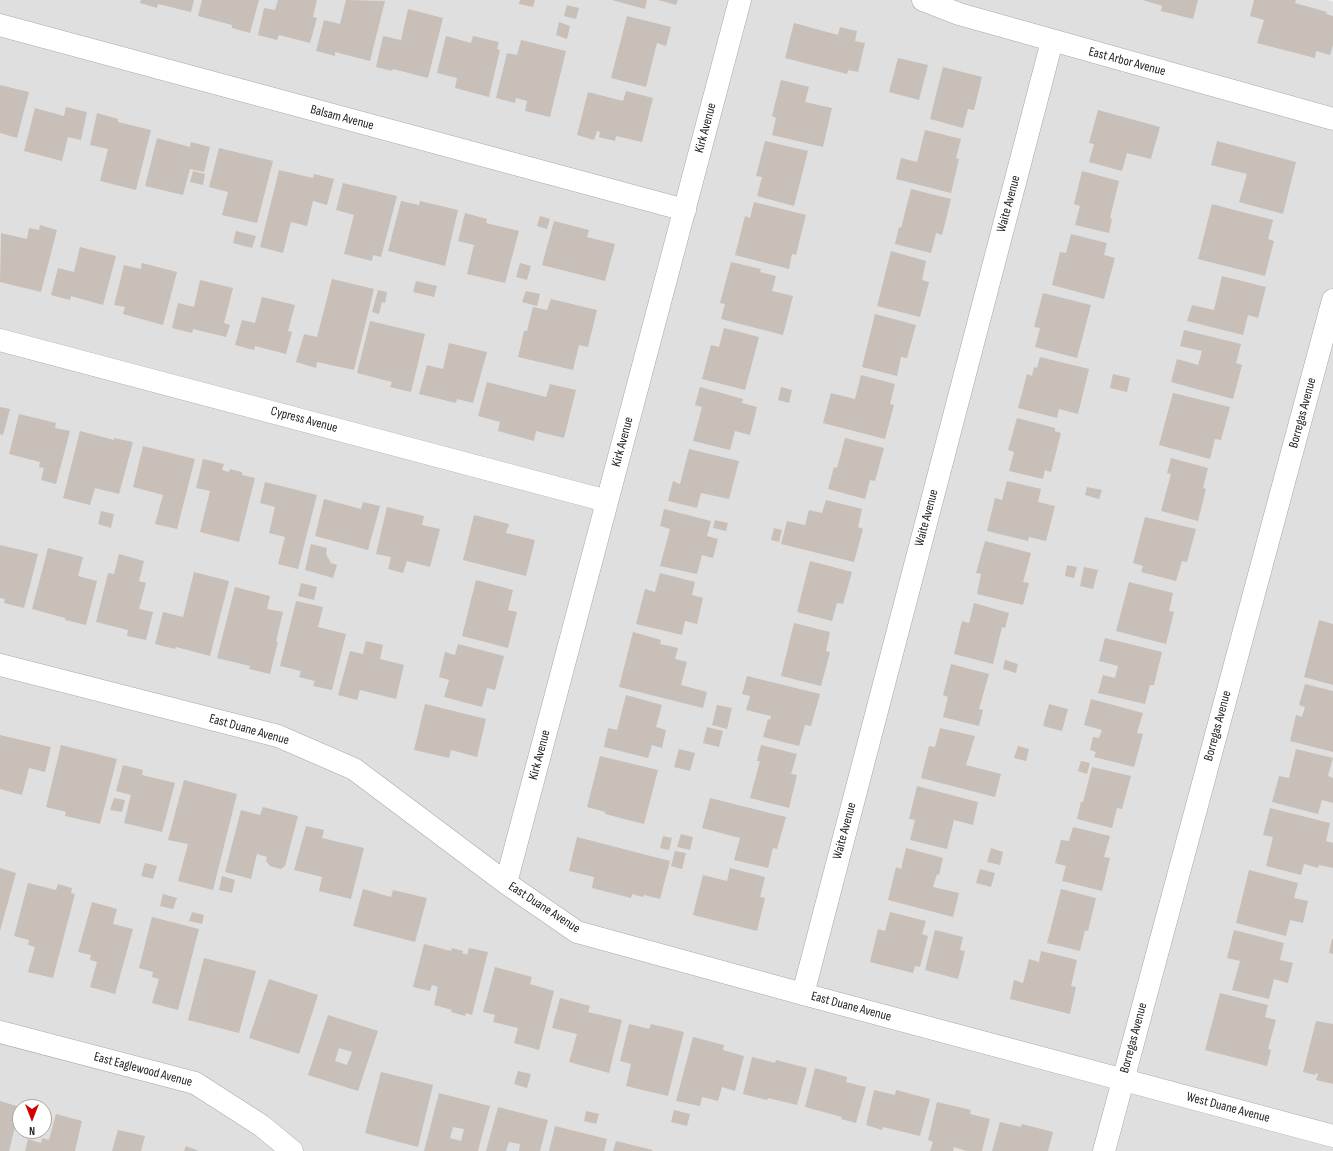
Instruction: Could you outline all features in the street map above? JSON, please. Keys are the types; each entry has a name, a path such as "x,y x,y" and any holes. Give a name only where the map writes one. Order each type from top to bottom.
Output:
{"street":[{"name":"Kirk Avenue","path":"506,883 740,0"},
{"name":"East Arbor Avenue","path":"923,0 959,14 1052,41 1333,119"},
{"name":"Balsam Avenue","path":"0,25 685,210"},
{"name":"Waite Avenue","path":"803,994 1052,41"},
{"name":"Borregas Avenue","path":"1104,1151 1333,300"},
{"name":"Cypress Avenue","path":"0,340 607,501"},
{"name":"East Duane Avenue","path":"0,665 278,736 354,769 506,883 577,932 1123,1080"},
{"name":"East Eaglewood Avenue","path":"0,1032 195,1083 262,1126 292,1151"},
{"name":"West Duane Avenue","path":"1123,1080 1333,1136"}],"shaded area":[{"path":"0,0 1327,0 1333,2 1333,1151 0,1151"}],"building":[{"path":"141,0 194,0 191,12 158,4 157,8 140,3"},
{"path":"202,0 259,0 250,33 232,28 232,25 198,16"},
{"path":"278,0 317,0 313,17 317,18 310,43 279,35 277,40 258,35 264,8 275,10"},
{"path":"346,0 385,1 370,61 335,52 335,56 316,51 324,20 340,24"},
{"path":"520,0 535,0 533,7 519,4"},
{"path":"612,0 647,0 645,9"},
{"path":"658,0 678,0 676,5"},
{"path":"1143,0 1198,0 1193,19 1161,11 1162,6"},
{"path":"1254,0 1296,0 1295,3 1327,12 1326,14 1333,16 1333,45 1330,55 1316,51 1315,58 1257,43 1264,20 1250,16"},
{"path":"567,5 579,8 576,19 564,16"},
{"path":"408,9 443,18 428,78 393,69 392,71 376,67 383,36 401,40"},
{"path":"627,16 671,27 666,46 657,43 646,87 611,78"},
{"path":"559,22 570,26 567,39 556,35"},
{"path":"794,23 838,35 840,27 857,31 855,41 865,43 858,72 848,70 847,74 785,58"},
{"path":"446,36 471,43 473,36 499,42 497,49 500,50 489,97 455,88 457,78 437,73"},
{"path":"521,40 566,51 550,117 525,111 527,101 516,98 515,103 496,98 507,53 517,55"},
{"path":"898,58 928,65 919,100 889,92"},
{"path":"943,67 982,77 974,110 968,109 963,128 930,119"},
{"path":"781,80 809,87 805,102 832,108 823,147 772,135 776,118 772,116"},
{"path":"0,85 29,92 17,138 0,133"},
{"path":"626,91 653,98 642,142 616,136 615,141 599,137 600,132 597,131 594,140 577,135 588,92 623,101"},
{"path":"66,107 87,112 81,140 68,137 62,161 24,151 35,108 64,116"},
{"path":"1098,110 1160,127 1151,159 1127,153 1122,171 1089,162 1094,144 1089,143"},
{"path":"97,113 118,119 118,122 151,130 136,190 100,181 108,149 90,145"},
{"path":"925,130 961,139 956,158 959,159 951,193 896,179 901,158 917,162"},
{"path":"157,138 190,147 191,142 210,147 204,172 190,169 183,195 145,186"},
{"path":"765,141 808,151 794,206 757,196 762,177 756,176"},
{"path":"1217,141 1296,162 1283,214 1239,202 1247,174 1211,165"},
{"path":"219,148 273,161 257,223 222,215 228,192 209,187"},
{"path":"279,170 313,178 314,174 334,179 327,205 313,201 307,226 291,222 283,253 260,247"},
{"path":"193,171 205,174 203,185 190,182"},
{"path":"1082,171 1119,181 1110,218 1112,219 1109,233 1075,225 1080,206 1074,204"},
{"path":"343,183 397,196 381,257 373,255 372,261 344,254 354,215 336,210"},
{"path":"911,189 951,199 942,235 936,233 931,253 895,244 899,227 901,228"},
{"path":"401,201 419,205 420,201 458,210 445,266 388,251"},
{"path":"754,202 806,215 796,255 792,254 789,269 735,255 745,216 750,218"},
{"path":"1212,204 1273,220 1268,239 1274,241 1265,276 1198,259"},
{"path":"465,213 487,219 486,223 519,231 505,283 467,274 474,245 458,241"},
{"path":"540,216 550,219 547,229 537,226"},
{"path":"554,221 589,230 587,237 615,244 605,281 542,265"},
{"path":"40,225 57,230 41,292 0,282 1,233 27,239 29,228 39,230"},
{"path":"236,231 256,236 252,248 233,243"},
{"path":"1071,234 1107,243 1104,255 1115,258 1104,299 1052,285 1060,252 1066,253"},
{"path":"80,247 116,256 103,305 71,296 70,300 51,295 58,268 74,272"},
{"path":"891,251 926,261 922,280 929,282 920,317 877,306"},
{"path":"731,262 761,269 760,272 776,276 772,291 793,296 783,335 721,319 725,304 720,303"},
{"path":"142,263 177,272 163,325 123,314 125,307 114,305 124,265 141,269"},
{"path":"520,263 531,266 527,280 516,277"},
{"path":"1222,276 1266,287 1258,318 1248,315 1243,335 1187,321 1192,305 1214,310"},
{"path":"332,279 374,289 354,370 317,362 316,368 296,362 304,334 317,337"},
{"path":"200,280 233,288 224,323 230,325 226,337 193,329 192,333 172,328 178,303 194,307"},
{"path":"416,281 437,286 434,297 413,292"},
{"path":"378,290 387,292 385,303 382,302 379,314 372,312"},
{"path":"526,291 540,294 537,306 522,302"},
{"path":"1043,293 1091,305 1077,358 1035,347 1040,328 1034,327"},
{"path":"262,297 295,305 288,331 292,332 286,354 255,346 254,350 235,345 242,320 255,323"},
{"path":"551,299 597,310 588,347 579,345 573,370 518,357 524,331 527,331 533,307 547,310"},
{"path":"875,314 916,325 907,358 901,357 897,376 862,367"},
{"path":"370,321 425,334 411,392 390,387 392,382 357,373"},
{"path":"724,328 759,337 745,390 702,379 711,345 719,347"},
{"path":"1184,330 1241,344 1236,363 1242,365 1233,399 1171,382 1177,359 1198,365 1202,351 1180,346"},
{"path":"449,343 487,352 473,403 457,399 456,403 419,394 427,365 443,369"},
{"path":"1040,357 1089,369 1078,414 1059,409 1057,418 1018,408 1027,374 1032,376 1034,367 1037,368"},
{"path":"1113,374 1130,378 1127,392 1110,388"},
{"path":"861,375 895,384 890,404 894,405 885,439 823,423 831,393 855,399"},
{"path":"487,382 546,397 550,384 576,390 564,438 536,431 534,441 498,431 500,422 478,416"},
{"path":"700,387 743,399 742,403 757,407 750,435 735,431 730,450 693,441 702,407 695,405"},
{"path":"781,387 792,390 789,403 778,400"},
{"path":"1173,393 1230,407 1221,440 1215,439 1210,459 1159,445"},
{"path":"0,407 10,409 3,435 0,434"},
{"path":"19,414 56,423 55,428 70,431 56,484 41,480 44,468 39,467 40,462 9,454"},
{"path":"1017,418 1055,428 1055,431 1061,433 1051,472 1045,470 1043,479 1009,471 1014,452 1008,450"},
{"path":"80,431 114,440 114,438 133,442 119,494 95,488 90,505 63,498"},
{"path":"845,438 884,448 875,481 870,480 865,499 828,489 834,467 837,468"},
{"path":"143,446 195,459 177,529 155,524 163,495 133,487"},
{"path":"689,449 739,461 729,499 701,493 697,508 668,501 673,481 680,484"},
{"path":"1171,458 1208,468 1203,488 1206,489 1198,521 1161,511 1171,474 1167,473"},
{"path":"203,459 224,464 222,470 229,472 230,469 242,472 242,475 255,478 239,542 200,532 210,491 196,488"},
{"path":"1007,481 1041,489 1038,502 1055,506 1046,541 1029,537 1028,541 987,531 995,498 1002,500"},
{"path":"265,482 317,495 298,569 278,564 285,537 269,533 275,507 260,503"},
{"path":"1087,487 1102,490 1099,499 1085,495"},
{"path":"324,499 361,509 363,502 380,506 368,550 315,536"},
{"path":"826,500 862,509 858,527 863,529 854,562 781,544 787,521 805,525 809,510 822,513"},
{"path":"387,507 424,516 422,525 440,529 430,567 407,561 403,573 388,569 391,557 376,554"},
{"path":"664,509 711,521 707,536 718,539 713,558 702,555 697,574 660,566 670,529 660,526"},
{"path":"101,511 114,514 111,528 98,524"},
{"path":"474,515 509,524 506,533 535,540 526,576 463,560"},
{"path":"1145,517 1196,529 1187,562 1182,561 1176,581 1141,572 1143,566 1133,563"},
{"path":"715,520 728,523 726,531 713,528"},
{"path":"774,528 782,530 779,542 771,540"},
{"path":"985,541 1031,553 1023,582 1029,583 1023,605 977,594 981,574 976,573"},
{"path":"311,544 327,548 326,554 331,563 337,565 333,578 305,570"},
{"path":"0,545 38,554 24,608 4,603 5,599 0,598"},
{"path":"48,548 83,557 78,576 97,581 86,625 32,609"},
{"path":"119,554 144,561 139,581 146,583 139,609 153,612 146,640 127,636 128,630 96,622 108,573 114,574"},
{"path":"810,561 852,572 843,604 837,603 832,621 797,612"},
{"path":"1067,565 1077,567 1074,578 1065,576"},
{"path":"1084,567 1098,570 1093,589 1080,586"},
{"path":"194,572 229,581 210,656 176,647 175,649 155,644 163,612 183,617"},
{"path":"660,573 695,582 692,595 703,598 697,624 685,621 682,635 636,624 645,589 655,592"},
{"path":"476,580 513,590 508,610 517,612 508,648 462,636"},
{"path":"1129,582 1173,593 1169,611 1174,612 1166,644 1116,631"},
{"path":"301,583 317,587 314,600 298,596"},
{"path":"235,587 270,596 267,609 283,612 276,641 278,642 270,674 249,669 250,666 217,658"},
{"path":"296,601 323,607 318,627 346,634 332,690 313,686 315,681 299,677 301,671 280,666"},
{"path":"974,603 1009,613 1005,628 1002,627 993,664 954,654 962,621 969,623"},
{"path":"1319,620 1333,624 1333,685 1304,677"},
{"path":"794,623 830,632 826,651 830,652 821,686 781,676"},
{"path":"633,632 661,640 660,644 678,648 675,659 687,662 681,685 707,692 703,708 619,687"},
{"path":"1105,638 1162,652 1154,685 1150,685 1145,704 1098,693 1103,675 1115,678 1118,666 1099,661"},
{"path":"366,641 383,645 380,659 404,665 396,699 360,690 357,700 338,695 350,651 363,654"},
{"path":"458,644 504,656 495,690 487,688 482,707 444,697 449,680 439,677 445,652 455,655"},
{"path":"1005,660 1018,664 1016,673 1003,669"},
{"path":"951,664 989,674 979,709 983,710 979,726 943,717 948,697 943,695"},
{"path":"747,676 820,694 811,726 805,725 799,746 763,737 768,719 770,720 771,716 746,710 750,696 742,694"},
{"path":"1305,684 1333,691 1333,752 1290,741 1296,715 1302,717 1305,707 1299,705"},
{"path":"626,695 662,705 656,727 666,730 662,748 652,745 648,758 604,747 608,728 617,730"},
{"path":"1091,699 1143,713 1137,733 1143,734 1134,767 1094,757 1096,752 1090,750 1093,737 1099,738 1102,730 1084,725"},
{"path":"425,704 486,719 477,757 451,750 449,758 414,750"},
{"path":"1049,704 1068,709 1062,731 1043,726"},
{"path":"717,705 732,708 727,729 712,725"},
{"path":"707,727 723,731 719,747 703,743"},
{"path":"940,728 975,736 966,765 1001,774 995,797 921,778 929,746 935,747"},
{"path":"0,735 51,747 45,772 29,768 22,795 0,789"},
{"path":"61,745 117,759 100,824 65,816 66,812 46,807"},
{"path":"761,745 797,754 791,774 797,775 789,808 750,798 760,761 757,761"},
{"path":"1018,746 1029,749 1026,761 1014,758"},
{"path":"679,749 695,753 690,771 674,767"},
{"path":"1296,749 1333,758 1328,776 1333,778 1333,803 1322,800 1318,814 1272,802 1279,776 1289,778"},
{"path":"600,756 658,770 644,824 605,814 605,812 587,807"},
{"path":"1081,761 1090,763 1087,774 1078,771"},
{"path":"123,765 143,770 142,775 175,783 162,832 124,823 131,795 116,791"},
{"path":"1092,767 1131,776 1122,809 1117,808 1112,828 1077,819"},
{"path":"184,780 237,794 213,890 178,881 188,844 168,840"},
{"path":"917,786 978,802 973,825 954,820 947,849 910,840 915,820 909,819"},
{"path":"114,798 125,800 122,812 110,810"},
{"path":"710,798 786,817 777,849 773,848 768,868 734,860 740,838 702,828"},
{"path":"263,807 298,816 285,866 281,869 270,866 266,861 267,857 257,854 251,879 225,872 241,810 260,815"},
{"path":"1270,808 1330,823 1326,841 1333,843 1333,868 1319,865 1318,868 1304,864 1301,875 1266,866 1273,837 1263,835"},
{"path":"306,826 324,830 322,838 364,848 351,899 319,891 322,877 294,870"},
{"path":"1073,827 1110,836 1104,857 1110,858 1102,891 1062,881 1066,866 1055,863 1061,840 1069,841"},
{"path":"681,834 693,837 690,850 677,847"},
{"path":"663,836 672,838 669,850 660,848"},
{"path":"577,837 670,861 660,899 632,894 631,898 592,888 594,877 569,871"},
{"path":"906,848 943,858 939,875 937,874 933,887 959,893 953,917 888,900 896,867 901,869"},
{"path":"991,848 1003,852 1000,865 987,862"},
{"path":"675,851 686,853 682,869 671,866"},
{"path":"145,863 157,866 153,879 141,876"},
{"path":"0,868 16,873 0,931"},
{"path":"730,868 765,877 760,897 765,898 757,931 693,915 703,875 727,881"},
{"path":"980,869 995,873 991,887 976,883"},
{"path":"1249,870 1298,883 1294,898 1308,901 1303,923 1290,920 1286,936 1236,923"},
{"path":"222,876 235,880 232,893 219,890"},
{"path":"28,883 56,890 58,884 72,888 71,893 75,894 53,978 28,972 35,947 28,945 29,940 14,936"},
{"path":"363,889 391,897 393,890 427,898 415,942 353,926"},
{"path":"1061,889 1096,898 1088,931 1085,930 1080,951 1047,943"},
{"path":"163,894 177,898 173,909 160,906"},
{"path":"92,902 117,909 113,924 133,929 115,994 90,987 97,962 90,960 91,955 78,952"},
{"path":"192,912 204,915 202,924 189,921"},
{"path":"890,912 926,921 922,934 928,936 920,967 915,966 913,973 870,962 878,929 885,931"},
{"path":"152,917 199,929 178,1010 152,1003 159,979 152,977 153,972 139,968"},
{"path":"935,930 963,937 960,950 965,951 958,979 925,970"},
{"path":"1234,930 1284,943 1280,960 1293,963 1288,983 1274,979 1269,999 1232,990 1240,961 1227,958"},
{"path":"1333,939 1333,954 1329,953"},
{"path":"424,944 451,951 452,948 463,951 462,953 467,955 469,948 488,952 472,1015 466,1013 465,1016 451,1012 452,1010 434,1005 438,987 432,985 430,991 413,987"},
{"path":"1041,951 1077,960 1071,986 1076,987 1070,1014 1010,999 1014,980 1023,983 1029,959 1039,962"},
{"path":"204,958 256,971 239,1033 188,1020"},
{"path":"495,967 532,977 530,984 554,991 539,1050 514,1043 518,1028 493,1022 495,1015 483,1012"},
{"path":"269,979 318,995 299,1054 249,1038"},
{"path":"1220,993 1268,1005 1265,1017 1276,1020 1268,1049 1271,1050 1267,1066 1205,1050"},
{"path":"560,998 590,1006 588,1012 622,1020 609,1073 569,1062 577,1034 552,1028"},
{"path":"328,1015 378,1031 358,1091 308,1075","holes":["339,1048 352,1052 347,1065 335,1061"]},
{"path":"1316,1021 1333,1024 1333,1084 1316,1080 1318,1074 1316,1073 1315,1075 1303,1072"},
{"path":"629,1024 649,1029 651,1024 684,1032 668,1096 626,1086 631,1064 620,1061"},
{"path":"693,1037 724,1045 723,1050 744,1056 735,1091 722,1087 718,1101 702,1097 700,1106 676,1101"},
{"path":"752,1057 775,1063 776,1060 807,1068 797,1105 743,1094"},
{"path":"815,1068 847,1077 846,1082 866,1087 856,1123 841,1119 842,1117 805,1107"},
{"path":"518,1071 531,1074 527,1088 514,1084"},
{"path":"381,1072 433,1085 418,1147 365,1133"},
{"path":"874,1090 895,1095 896,1090 930,1099 920,1136 883,1127 882,1130 866,1125"},
{"path":"439,1093 490,1106 478,1151 424,1151","holes":["453,1127 464,1129 461,1141 450,1138"]},
{"path":"0,1101 12,1105 12,1139 9,1151 0,1151"},
{"path":"937,1102 971,1110 970,1114 990,1119 982,1151 966,1151 954,1147 953,1151 930,1151 933,1142 928,1140"},
{"path":"498,1107 548,1120 540,1151 519,1151 520,1144 509,1142 506,1151 486,1151"},
{"path":"674,1110 690,1114 687,1126 671,1122"},
{"path":"586,1111 599,1114 596,1124 584,1121"},
{"path":"56,1114 82,1121 75,1151 25,1151 28,1139 41,1143 42,1139 52,1139 52,1129"},
{"path":"1000,1122 1021,1127 1022,1124 1053,1132 1048,1151 992,1151"},
{"path":"555,1126 607,1139 604,1151 549,1151"},
{"path":"118,1130 145,1136 141,1151 112,1151"},
{"path":"616,1141 653,1150 613,1151"},
{"path":"186,1146 199,1151 184,1151"}]}
